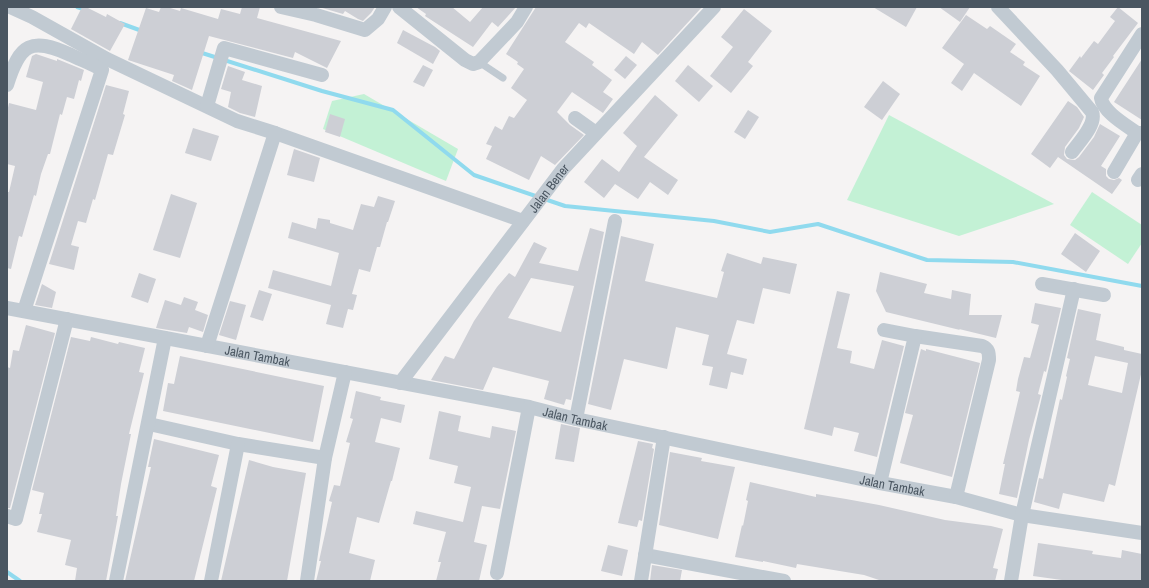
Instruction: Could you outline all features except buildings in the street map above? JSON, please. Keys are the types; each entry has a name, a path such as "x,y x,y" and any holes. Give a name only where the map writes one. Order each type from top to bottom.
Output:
{"street":[{"path":"10,7 107,59 237,121 523,220"},
{"path":"281,7 316,15 365,30 378,19 382,8"},
{"path":"399,7 472,64 480,62 517,22 526,7"},
{"name":"Jalan Bener","path":"400,383 563,169 714,7"},
{"path":"998,7 1057,70 1092,112 1094,116 1092,123 1072,152"},
{"path":"1114,172 1140,133 1112,115 1104,106 1101,98 1142,34"},
{"path":"7,85 14,64 21,52 29,46 40,45 56,49 102,70 24,311"},
{"path":"207,106 224,48 322,74"},
{"path":"575,118 596,133"},
{"path":"207,346 275,133"},
{"path":"576,419 615,221"},
{"path":"1042,284 1104,295"},
{"path":"1011,581 1022,516 1074,290"},
{"name":"Jalan Tambak","path":"7,308 528,407 576,419 880,483 956,497 1022,516 1142,533"},
{"path":"7,516 16,519 68,319"},
{"path":"884,330 982,346 988,350 989,360 956,497"},
{"path":"880,483 915,336"},
{"path":"116,581 149,424 165,338"},
{"path":"307,581 325,458 345,372"},
{"path":"497,573 528,407"},
{"path":"149,424 238,444 325,458"},
{"path":"641,581 664,437"},
{"path":"211,581 238,444"},
{"path":"645,555 780,581"}],"lane":[{"path":"480,62 503,78"}],"green space":[{"path":"364,94 458,149 446,181 323,129 332,101"},
{"path":"889,115 1054,204 959,236 847,200"},
{"path":"1092,192 1142,225 1142,243 1128,264 1070,225"}],"waterway":[{"path":"77,7 86,10"},
{"path":"120,23 142,31"},
{"path":"199,52 322,91 393,110 474,175 565,206 714,221 770,232 818,224 927,260 1013,262 1142,286"},
{"path":"7,572 20,581"}]}
